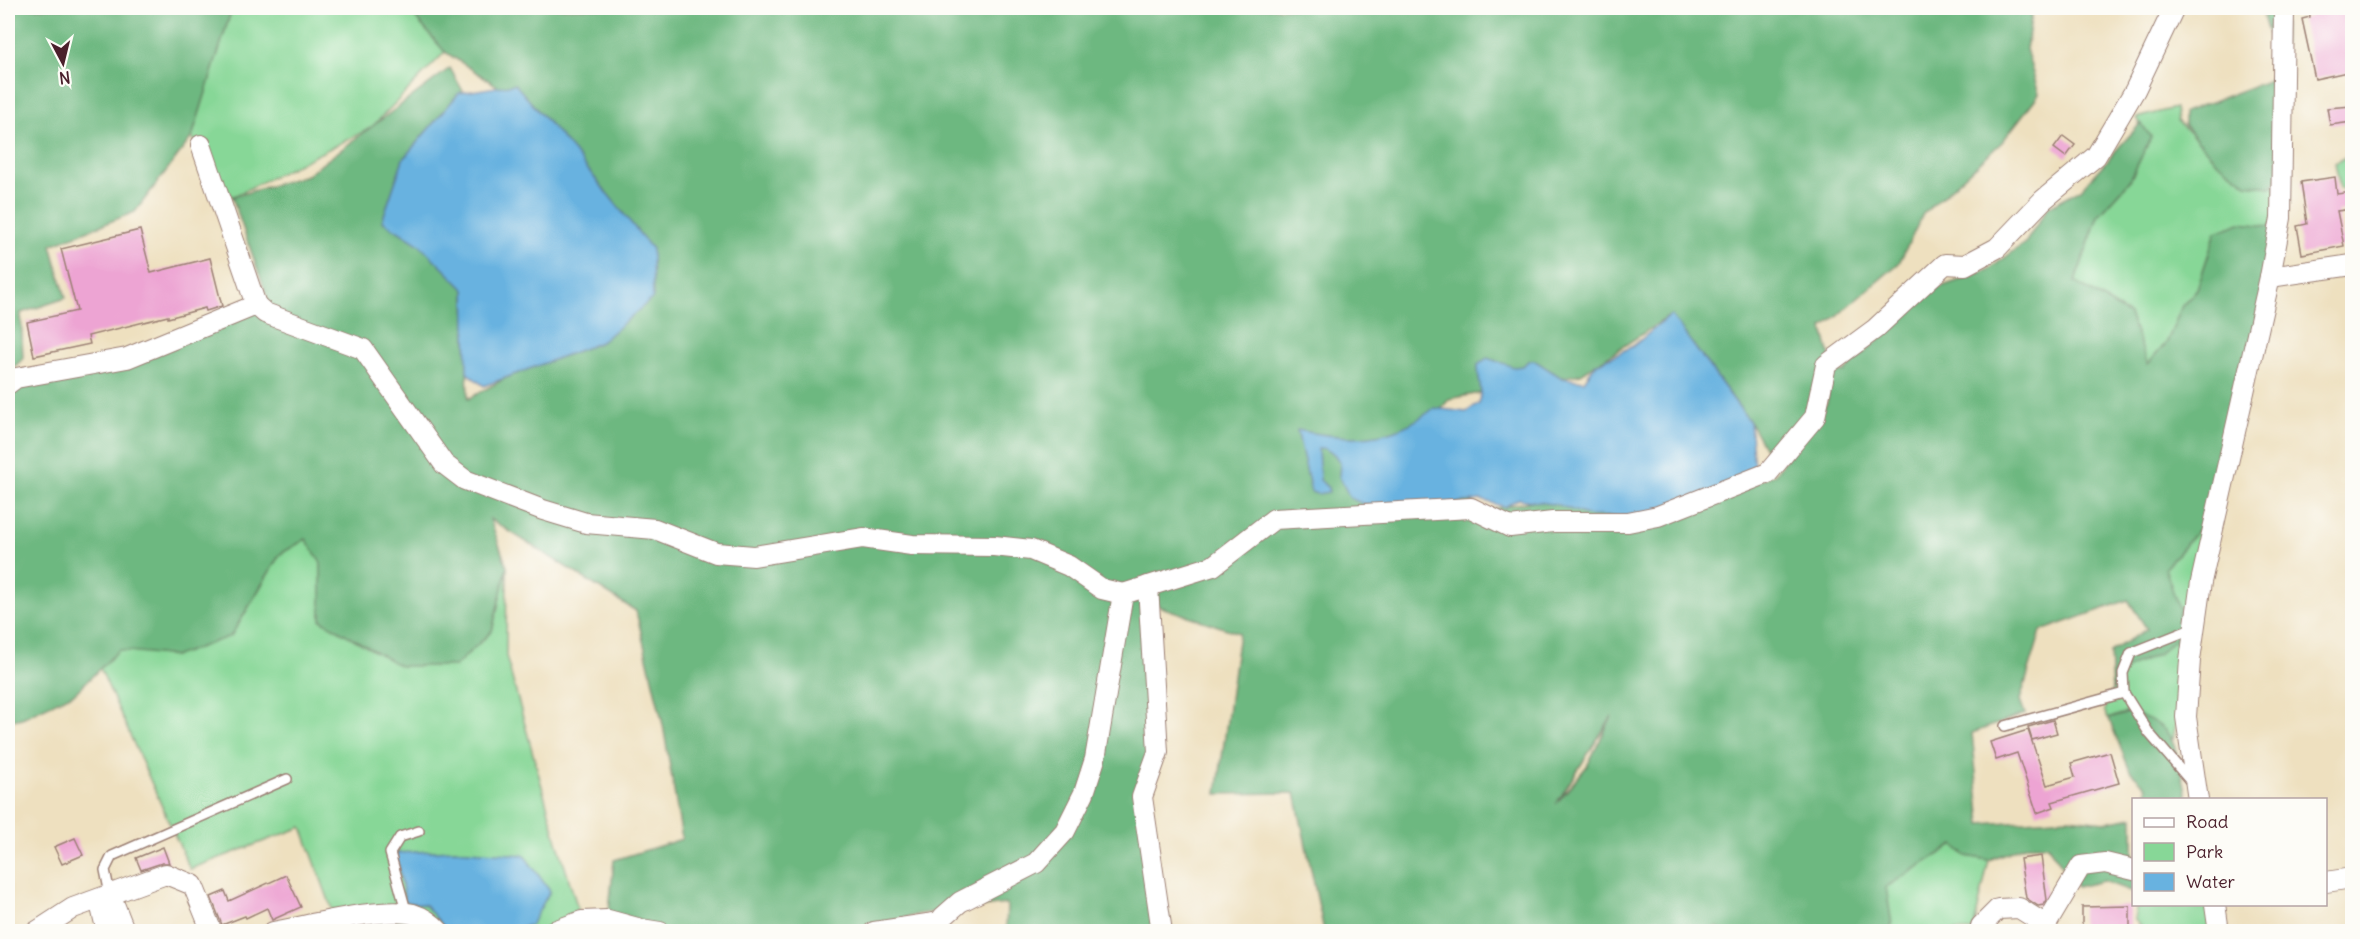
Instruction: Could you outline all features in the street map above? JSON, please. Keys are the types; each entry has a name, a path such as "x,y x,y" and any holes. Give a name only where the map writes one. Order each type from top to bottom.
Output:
{"street":[{"path":"201,145 256,305 265,313 363,349 444,464 465,480 543,510 586,523 655,529 716,553 754,555 863,538 912,545 994,546 1031,550 1069,566 1102,589 1123,594 1213,566 1274,519 1471,508 1510,527 1553,522 1628,522 1658,516 1768,472 1815,417 1826,365 1875,329 1945,264 1965,265 1997,248 2043,200 2096,156 2134,90 2174,8"},
{"path":"2198,794 2186,717 2194,628 2201,582 2270,277 2281,218 2284,8"},
{"path":"2270,277 2352,265"},
{"path":"8,384 16,378 127,358 256,305"},
{"path":"1148,585 1158,752 1142,797 1162,932"},
{"path":"874,932 939,927 943,917 960,902 1036,863 1065,831 1084,793 1095,759 1123,594"},
{"path":"1980,926 1998,909 2019,908 2046,925 2081,866 2105,863 2132,870"},
{"path":"36,932 73,908 166,874 193,885 212,932"},
{"path":"2327,882 2352,878"},
{"path":"104,896 107,932"},
{"path":"104,896 125,932"},
{"path":"2215,906 2219,932"},
{"path":"273,932 385,912 414,914 434,924 440,932"},
{"path":"551,932 582,921 608,920 660,932"}],"lane":[{"path":"2194,628 2131,653 2123,673 2124,693 2149,733 2198,794"},
{"path":"2005,726 2124,693"},
{"path":"104,896 105,870 112,856 287,779"},
{"path":"407,914 390,853 400,837 419,831"}],"green space":[{"path":"8,8 232,8 192,137 135,212 51,245 66,298 21,313 23,359 8,372"},
{"path":"232,8 407,8 445,52 371,128 232,197 192,137"},
{"path":"407,8 2033,8 2026,49 2039,94 2002,142 1923,214 1899,263 1823,328 1831,361 1798,433 1771,460 1750,422 1671,315 1581,374 1449,399 1429,425 1401,434 1399,445 1394,451 1485,511 1545,498 1670,520 1775,474 1827,403 1830,373 1844,372 1932,290 1988,270 2026,242 2048,207 2081,189 2141,123 2151,137 2129,182 2098,216 2075,282 2129,315 2148,364 2167,342 2182,306 2197,289 2216,232 2240,223 2279,227 2266,296 2217,508 2165,568 2179,609 2176,639 2158,654 2127,668 2112,691 2110,652 2147,629 2128,600 2041,631 2020,700 2025,714 1972,733 1981,824 2068,818 2106,822 2132,817 2132,892 2103,881 2077,887 2047,845 2027,845 1989,860 1966,856 1954,845 1886,887 1892,925 1886,931 1724,932 1717,927 1706,932 1324,931 1295,793 1217,794 1239,633 1149,603 1158,752 1143,807 1172,931 1006,931 1007,904 919,914 856,932 660,932 608,920 614,860 682,839 663,725 636,611 490,519 507,567 492,631 455,666 400,666 321,620 321,563 306,539 280,554 231,636 176,656 119,650 75,693 22,718 8,721 8,395 19,388 127,365 268,299 232,197 307,175 450,68 468,100 435,121 415,165 416,222 465,290 468,399 536,361 601,342 633,263 651,248 499,87 445,52","holes":["1612,716 1587,766 1556,804"]},
{"path":"2284,11 2281,175 2271,187 2247,184 2215,160 2184,125 2184,112 2270,80 2275,57 2263,16"},
{"path":"2175,108 2177,121 2225,167 2247,184 2271,187 2281,181 2279,227 2216,232 2197,289 2182,306 2167,342 2148,365 2129,315 2075,282 2098,216 2129,182 2151,137 2136,118"},
{"path":"2352,153 2352,187 2340,189 2335,163"},
{"path":"2213,513 2173,739 2129,711 2108,719 2104,710 2112,691 2127,668 2158,654 2165,568"},
{"path":"306,539 321,563 322,620 492,631 507,567 506,656 578,909 541,932 438,931 333,912 302,827 190,869 100,668 119,649 176,656 237,627 280,554"},
{"path":"2131,712 2156,723 2168,734 2177,756 2187,798 2145,798 2147,787 2130,771 2109,719"},
{"path":"1954,845 1966,856 1989,860 1973,931 1885,932 1892,925 1885,887"},
{"path":"2137,906 2210,906 2214,931 2145,931 2134,919"},
{"path":"377,919 412,921 428,931 364,931 363,925"}],"water":[{"path":"515,84 574,152 652,249 653,298 601,342 484,386 467,373 465,290 420,245 382,221 403,159 459,93"},
{"path":"1671,315 1750,422 1755,478 1647,518 1589,516 1558,505 1518,499 1505,507 1481,500 1451,504 1425,513 1363,504 1350,498 1339,476 1340,463 1334,454 1323,448 1318,449 1320,480 1329,492 1317,494 1311,492 1297,430 1335,436 1369,436 1401,428 1434,408 1466,412 1479,404 1481,394 1478,365 1487,358 1514,367 1523,366 1528,361 1534,360 1562,378 1584,381 1596,364 1633,346"},
{"path":"454,850 524,855 550,891 531,925 511,931 447,931 425,905 405,902 396,853"}],"building":[{"path":"2309,8 2352,8 2352,71 2315,79 2302,19 2310,17"},
{"path":"2352,106 2352,122 2330,125 2327,108"},
{"path":"2063,136 2075,145 2066,157 2054,148"},
{"path":"2335,177 2337,194 2352,192 2352,209 2337,211 2344,246 2302,254 2297,226 2307,224 2301,182"},
{"path":"140,230 151,273 210,258 222,306 206,311 205,308 168,318 168,316 88,336 90,344 34,356 27,322 77,311 61,249"},
{"path":"2053,720 2057,733 2032,740 2028,727"},
{"path":"2028,730 2047,785 2075,777 2071,763 2110,752 2119,783 2052,802 2054,807 2037,813 2017,753 1996,760 1990,742"},
{"path":"75,838 83,855 62,864 54,847"},
{"path":"163,847 169,863 141,870 136,858"},
{"path":"2041,856 2047,900 2044,905 2038,906 2026,898 2020,859"},
{"path":"286,875 301,907 272,920 267,908 246,918 245,916 222,925 211,897 225,891 229,901"},
{"path":"2130,906 2130,930 2082,930 2082,907"}]}
